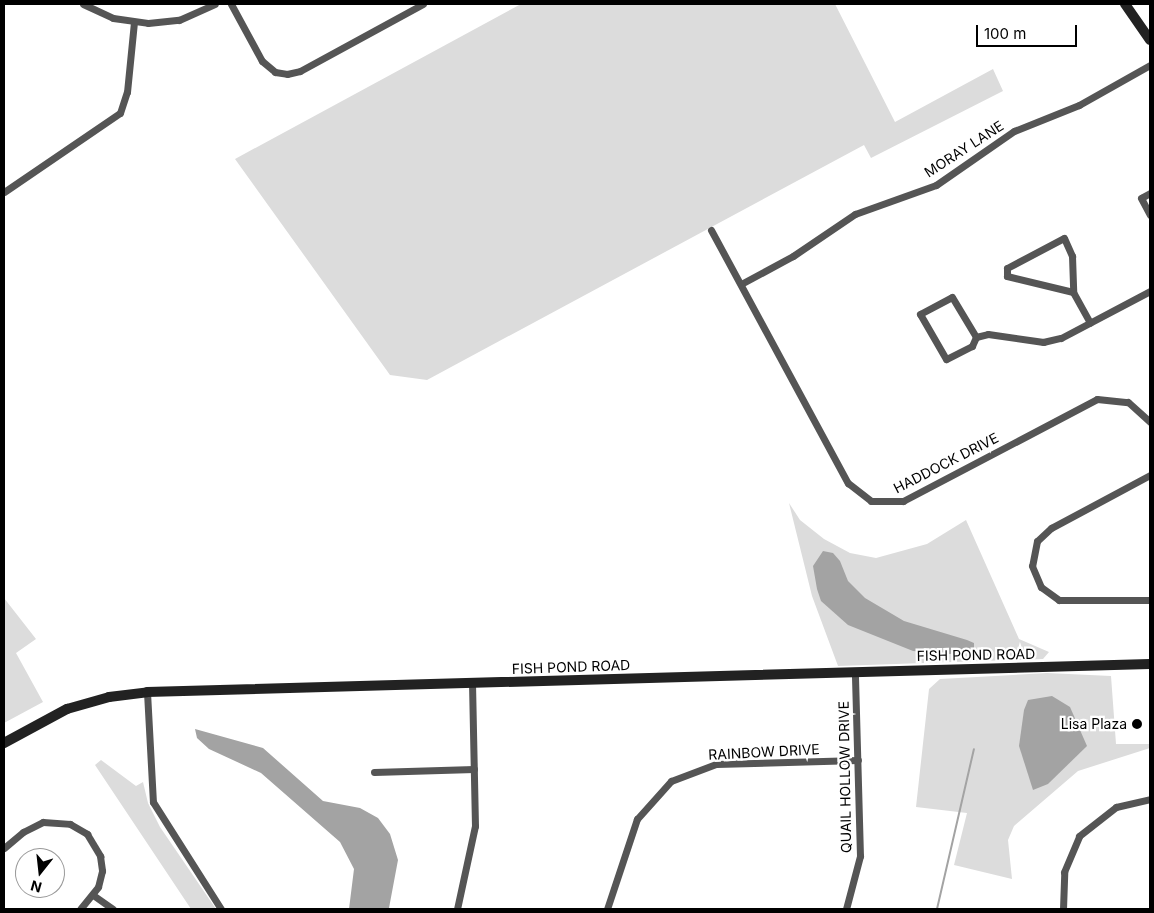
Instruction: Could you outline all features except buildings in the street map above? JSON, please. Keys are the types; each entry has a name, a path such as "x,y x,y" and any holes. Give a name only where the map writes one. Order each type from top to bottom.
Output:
{"street":[{"path":"83,4 113,18 134,22 179,20 215,4"},
{"path":"230,4 262,61 275,72 286,74 300,71 422,4"},
{"path":"1125,4 1150,40"},
{"path":"4,192 120,112 127,92 134,22"},
{"name":"MORAY LANE","path":"741,284 855,214 936,185 1004,136 1079,106 1150,65"},
{"path":"1150,193 1141,198 1150,215"},
{"name":"HADDOCK DRIVE","path":"711,230 848,483 871,501 887,504 908,499 1097,399 1128,402 1150,422"},
{"path":"1073,292 1019,281 1007,276 1006,268 1064,238 1072,256 1073,292 1090,323"},
{"path":"976,337 988,334 1043,342 1090,323 1150,291"},
{"path":"952,297 976,337 972,346 946,359 920,314 952,297"},
{"path":"1150,475 1051,528 1037,541 1032,566 1041,588 1059,600 1150,600"},
{"name":"FISH POND ROAD","path":"4,743 72,707 147,692 1150,664"},
{"name":"QUAIL HOLLOW DRIVE","path":"846,909 860,856 855,672"},
{"path":"457,909 474,840 472,684"},
{"path":"147,692 153,802 221,909"},
{"name":"RAINBOW DRIVE","path":"607,909 637,819 672,781 716,764 858,760"},
{"path":"374,772 474,769"},
{"path":"1063,909 1064,872 1079,836 1104,813 1131,802 1150,799"},
{"path":"4,848 23,832 43,822 59,821 80,829 100,856 100,879 93,895 80,909"},
{"path":"93,895 113,909"}],"shaded area":[{"path":"521,4 835,4 895,122 993,69 1003,91 871,158 864,145 427,380 390,375 235,159"},
{"path":"789,503 800,520 824,539 850,553 876,558 927,544 966,520 1019,639 1049,652 1043,659 838,666 812,596"},
{"path":"823,551 833,553 840,561 848,581 865,598 904,621 974,643 974,649 950,654 913,651 848,625 821,601 813,566"},
{"path":"4,598 36,639 16,653 43,702 4,723"},
{"path":"1047,673 1111,676 1116,744 1150,744 1150,748 1078,771 1014,826 1008,840 1012,879 954,865 967,813 916,807 929,689 940,679"},
{"path":"1052,696 1070,707 1087,746 1048,784 1033,790 1019,746 1024,710 1028,700"},
{"path":"195,729 263,748 323,801 360,808 378,818 390,834 398,860 389,908 349,909 354,869 340,842 261,773 209,749 197,738"},
{"path":"101,760 136,786 143,782 148,803 160,827 216,909 191,909 95,765"}],"waterway":[{"path":"937,909 974,749"}],"place":[{"name":"Lisa Plaza","path":"1137,724"}]}
